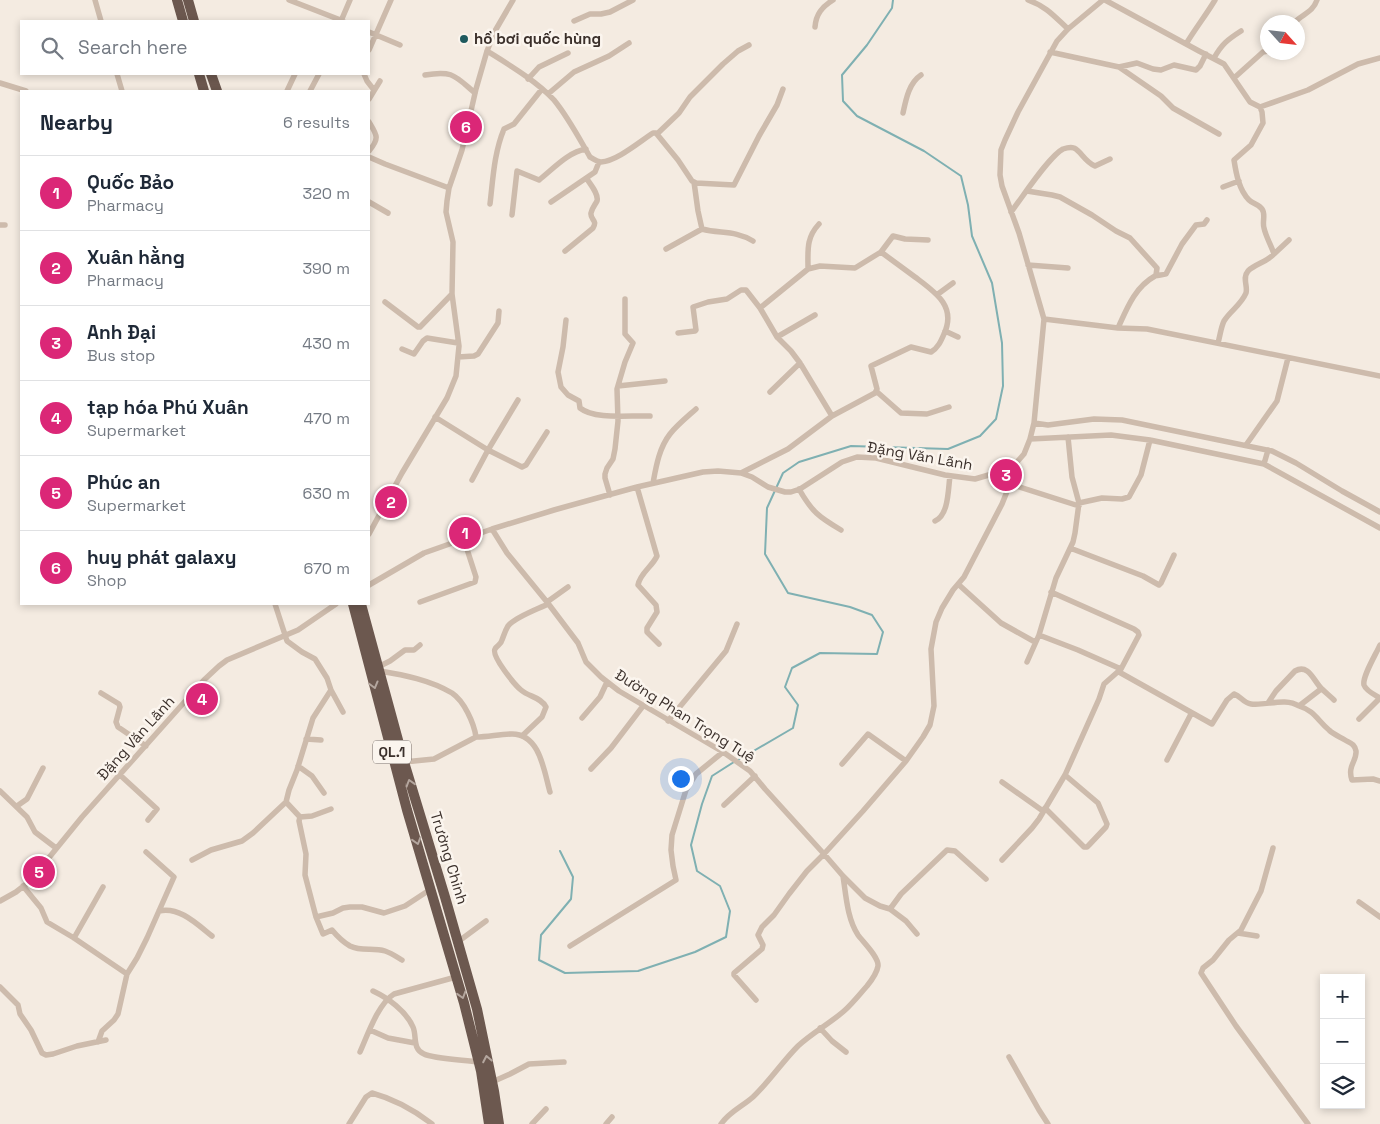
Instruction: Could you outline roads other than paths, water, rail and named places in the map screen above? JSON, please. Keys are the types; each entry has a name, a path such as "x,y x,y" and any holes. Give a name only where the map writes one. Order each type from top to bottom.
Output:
{"highway":[{"path":"177,0 183,20"},
{"path":"188,0 194,20"},
{"path":"199,75 204,90"},
{"path":"211,75 217,90"},
{"name":"Trường Chinh","path":"353,605 407,810 464,1003 478,1062 489,1124"},
{"name":"Trường Chinh","path":"361,605 404,762 477,1008 499,1124"}],"street":[{"path":"95,0 101,20"},
{"path":"290,0 302,2 339,20"},
{"path":"341,20 350,0"},
{"path":"370,48 391,0"},
{"path":"370,532 454,382 458,344 452,294 453,242 446,212 449,188 462,150 487,51 495,31 513,0"},
{"path":"574,21 590,14 610,12 633,0"},
{"path":"816,28 820,12 824,6 833,0"},
{"path":"1028,0 1048,10 1068,29"},
{"path":"756,1000 738,981 734,972 762,949 764,945 758,935 760,931 812,865 824,854 906,761 923,737 931,721 934,706 931,649 936,622 942,608 987,534 1010,484 1009,471 1024,454 1030,439 1034,423 1044,319 1019,233 1001,181 1001,150 1018,112 1050,52 1068,29 1104,0 1224,64 1250,102 1260,107 1263,123 1258,134 1251,145 1234,160 1239,181 1248,199 1263,209 1264,230 1274,254"},
{"path":"1186,44 1214,0"},
{"path":"1304,15 1312,10 1317,0"},
{"path":"1214,58 1220,47 1227,40 1241,31"},
{"path":"370,32 400,45"},
{"path":"548,94 574,72 609,56 630,43"},
{"path":"551,202 587,179 595,172 600,162 618,156 653,133 657,134 679,113 690,97 718,68 738,51 749,45"},
{"path":"487,51 548,94 558,106 590,156 600,162"},
{"path":"1050,52 1119,68 1145,84 1174,108 1219,134"},
{"path":"528,79 539,67 568,53"},
{"path":"1119,68 1137,62 1153,69 1162,70 1174,65 1196,70 1206,54"},
{"path":"1234,78 1260,55"},
{"path":"1260,107 1308,90 1358,64 1380,58"},
{"path":"425,76 439,72 451,74 475,93"},
{"path":"903,113 910,88 915,79 922,74"},
{"path":"117,75 122,90"},
{"path":"287,90 295,75"},
{"path":"311,90 318,75"},
{"path":"364,75 374,90"},
{"path":"370,97 380,81"},
{"path":"0,83 23,90"},
{"path":"490,204 499,145 504,129 514,124 542,89"},
{"path":"694,182 734,185 777,105 783,89"},
{"path":"370,124 377,137 376,142 370,149"},
{"path":"657,134 694,182 702,229"},
{"path":"1011,212 1050,161 1061,150 1074,148 1093,165 1099,165 1110,159"},
{"path":"512,214 517,172 539,180 572,153 586,149"},
{"path":"370,157 449,188"},
{"path":"565,250 595,225 591,216 597,196 587,179"},
{"path":"1223,187 1239,181"},
{"path":"1027,191 1060,197 1130,238 1157,268 1156,275"},
{"path":"370,203 388,213"},
{"path":"1118,328 1130,301 1141,287 1156,275 1166,274 1182,244 1196,225 1204,224 1207,220"},
{"path":"808,269 808,240 812,231 819,224"},
{"path":"666,249 702,229 735,233 753,241"},
{"path":"760,308 808,269 820,266 855,268 880,252 893,236 905,239 928,240"},
{"path":"1218,343 1224,322 1243,299 1246,292 1245,277 1247,273 1270,258 1289,240"},
{"path":"880,252 938,294 945,305 948,320 936,349 930,352 911,347 871,366 876,391 901,412 926,414 949,407"},
{"path":"1028,265 1068,268"},
{"path":"938,294 952,283"},
{"path":"678,333 696,330 693,307 727,299 741,290 746,290 760,308 777,337 800,363 832,416"},
{"path":"420,327 452,294"},
{"path":"610,495 605,474 613,459 618,415 618,386 633,343 625,334 624,299"},
{"path":"385,302 420,327 427,338 458,344"},
{"path":"458,357 474,356 480,352 498,323 499,311"},
{"path":"777,337 815,315"},
{"path":"1044,319 1118,328 1147,329 1380,376"},
{"path":"566,320 564,347 558,372 561,387 568,395 579,401 582,410 596,415 650,416"},
{"path":"945,331 958,336"},
{"path":"402,349 414,354 427,338"},
{"path":"1246,445 1277,401 1288,358"},
{"path":"770,392 800,363"},
{"path":"618,386 665,381"},
{"path":"741,473 788,449 832,416 876,391"},
{"path":"472,480 518,400"},
{"path":"653,483 655,468 670,434 696,409"},
{"path":"435,417 488,450 522,467 526,465 547,432"},
{"path":"1034,423 1048,425 1094,419 1122,420 1268,450 1296,463 1380,512"},
{"path":"1030,439 1111,435 1150,440 1264,464 1380,528"},
{"path":"1028,662 1039,635 1056,578 1075,533 1079,505 1072,477 1068,437"},
{"path":"1010,484 1079,505 1102,498 1126,499 1141,475 1150,440"},
{"path":"1264,464 1268,450"},
{"name":"Đặng Văn Lãnh","path":"799,489 842,462 857,457 876,458 950,476 975,480 1009,471"},
{"path":"370,584 424,553 492,529 637,487 703,472 741,473 768,487 785,492 799,489 815,513 841,530"},
{"path":"936,521 944,513 950,476"},
{"path":"637,487 657,556 651,567 639,579 638,585 656,605 658,612 647,628 647,632 659,644"},
{"name":"Đường Phan Trọng Tuệ","path":"492,529 507,553 578,643 586,662 607,682 668,721 723,752 752,774 865,898 872,903 890,909 906,920 917,934"},
{"path":"420,602 475,582 476,577 464,540"},
{"path":"1070,548 1143,576 1159,585 1174,555"},
{"path":"958,584 1001,623 1035,642"},
{"path":"522,736 542,717 546,707 536,698 527,695 512,682 496,657 494,649 502,642 505,631 512,622 548,603 568,587"},
{"path":"1002,860 1032,828 1044,810 1065,775 1104,684 1120,671 1139,635 1138,632 1091,609 1051,592"},
{"path":"275,605 287,641 302,652 315,658 343,712"},
{"name":"Đặng Văn Lãnh","path":"0,901 30,881 56,848 120,775 204,680 219,666 239,654 298,630 335,605"},
{"path":"668,721 726,651 737,624"},
{"path":"1039,635 1078,650 1120,671 1191,714 1212,724 1227,700 1234,694 1247,703 1289,703 1309,710 1329,730 1355,747 1356,753 1350,774 1352,780 1373,779 1380,781"},
{"path":"1359,719 1380,698 1368,691 1364,685 1365,677 1380,645"},
{"path":"379,669 405,650 414,650 420,646"},
{"path":"1268,703 1276,691 1299,668 1307,671 1334,700"},
{"path":"379,669 423,681 453,694 469,716 476,737"},
{"path":"582,718 600,697 607,682"},
{"path":"1299,706 1322,689"},
{"path":"192,860 211,850 242,841 286,802 309,728 316,711 331,690"},
{"path":"101,693 119,704 116,722 118,727 146,746"},
{"path":"591,769 611,748 644,706"},
{"path":"1168,760 1191,714"},
{"path":"404,762 434,760 476,737 511,734 522,736 534,747 544,765 550,792"},
{"path":"842,764 868,734 906,761"},
{"path":"306,739 320,740"},
{"path":"570,946 676,880 672,866 672,835 686,790 696,774 723,752"},
{"path":"298,766 312,776 324,793"},
{"path":"17,806 27,799 43,768"},
{"path":"724,805 752,774"},
{"path":"120,775 158,809 148,820"},
{"path":"1002,782 1044,810 1084,847 1087,847 1108,824 1098,803 1065,775"},
{"path":"0,790 27,817 35,832 56,848"},
{"path":"286,802 300,817 299,821 306,854 305,875 316,917 323,934 332,930 351,946 366,950 386,951 402,960"},
{"path":"300,817 312,816 331,809"},
{"path":"1273,848 1261,891 1238,932 1229,940 1214,960 1203,968 1201,975 1308,1124"},
{"path":"890,909 901,894 947,850 954,851 986,879"},
{"path":"98,1042 102,1031 118,1014 127,974 144,945 174,877 146,852"},
{"path":"722,1124 729,1115 747,1102 769,1081 787,1057 806,1039 856,1000 873,977 878,966 875,957 857,934 852,924 843,876"},
{"path":"23,886 41,908 47,922 127,974"},
{"path":"74,938 104,887"},
{"path":"316,917 350,907 362,907 384,912 405,906 433,894"},
{"path":"1359,902 1380,916"},
{"path":"159,911 169,910 181,914 212,936"},
{"path":"458,942 486,921"},
{"path":"1238,932 1256,936"},
{"path":"360,1052 387,1000 394,994 456,977"},
{"path":"0,987 18,1005 20,1014 31,1030 42,1052 50,1055 106,1040"},
{"path":"373,991 402,1011 413,1027 418,1050 426,1055 478,1062"},
{"path":"820,1028 846,1052"},
{"path":"370,1030 388,1038 415,1043"},
{"path":"1008,1057 1048,1124"},
{"path":"492,1082 530,1064 564,1062"},
{"path":"349,1124 366,1097 372,1093 407,1107 432,1124"},
{"path":"532,1124 546,1109"},
{"path":"606,1124 612,1117"}],"waterway":[{"path":"738,760 793,728 798,705 785,687 792,668 820,653 877,654 883,632 872,615 850,607 788,593 765,554 767,508 783,473 799,462 851,446 948,449 980,436 996,419 1003,386 1002,343 992,283 972,236 968,205 961,176 924,151 857,116 843,101 842,75 867,45 892,8 893,0"},
{"path":"560,851 573,877 571,899 541,935 539,960 565,973 638,971 695,952 726,937 730,911 720,886 697,871 691,845 712,776 734,762"}],"place":[{"name":"hồ bơi quốc hùng","path":"464,39"},
{"name":"huy phát galaxy","path":"466,127"},
{"name":"Anh Đại","path":"1006,475"},
{"name":"Xuân hằng","path":"391,502"},
{"name":"Quốc Bảo","path":"465,533"},
{"name":"tạp hóa Phú Xuân","path":"202,699"},
{"name":"Phúc an","path":"39,872"}]}
